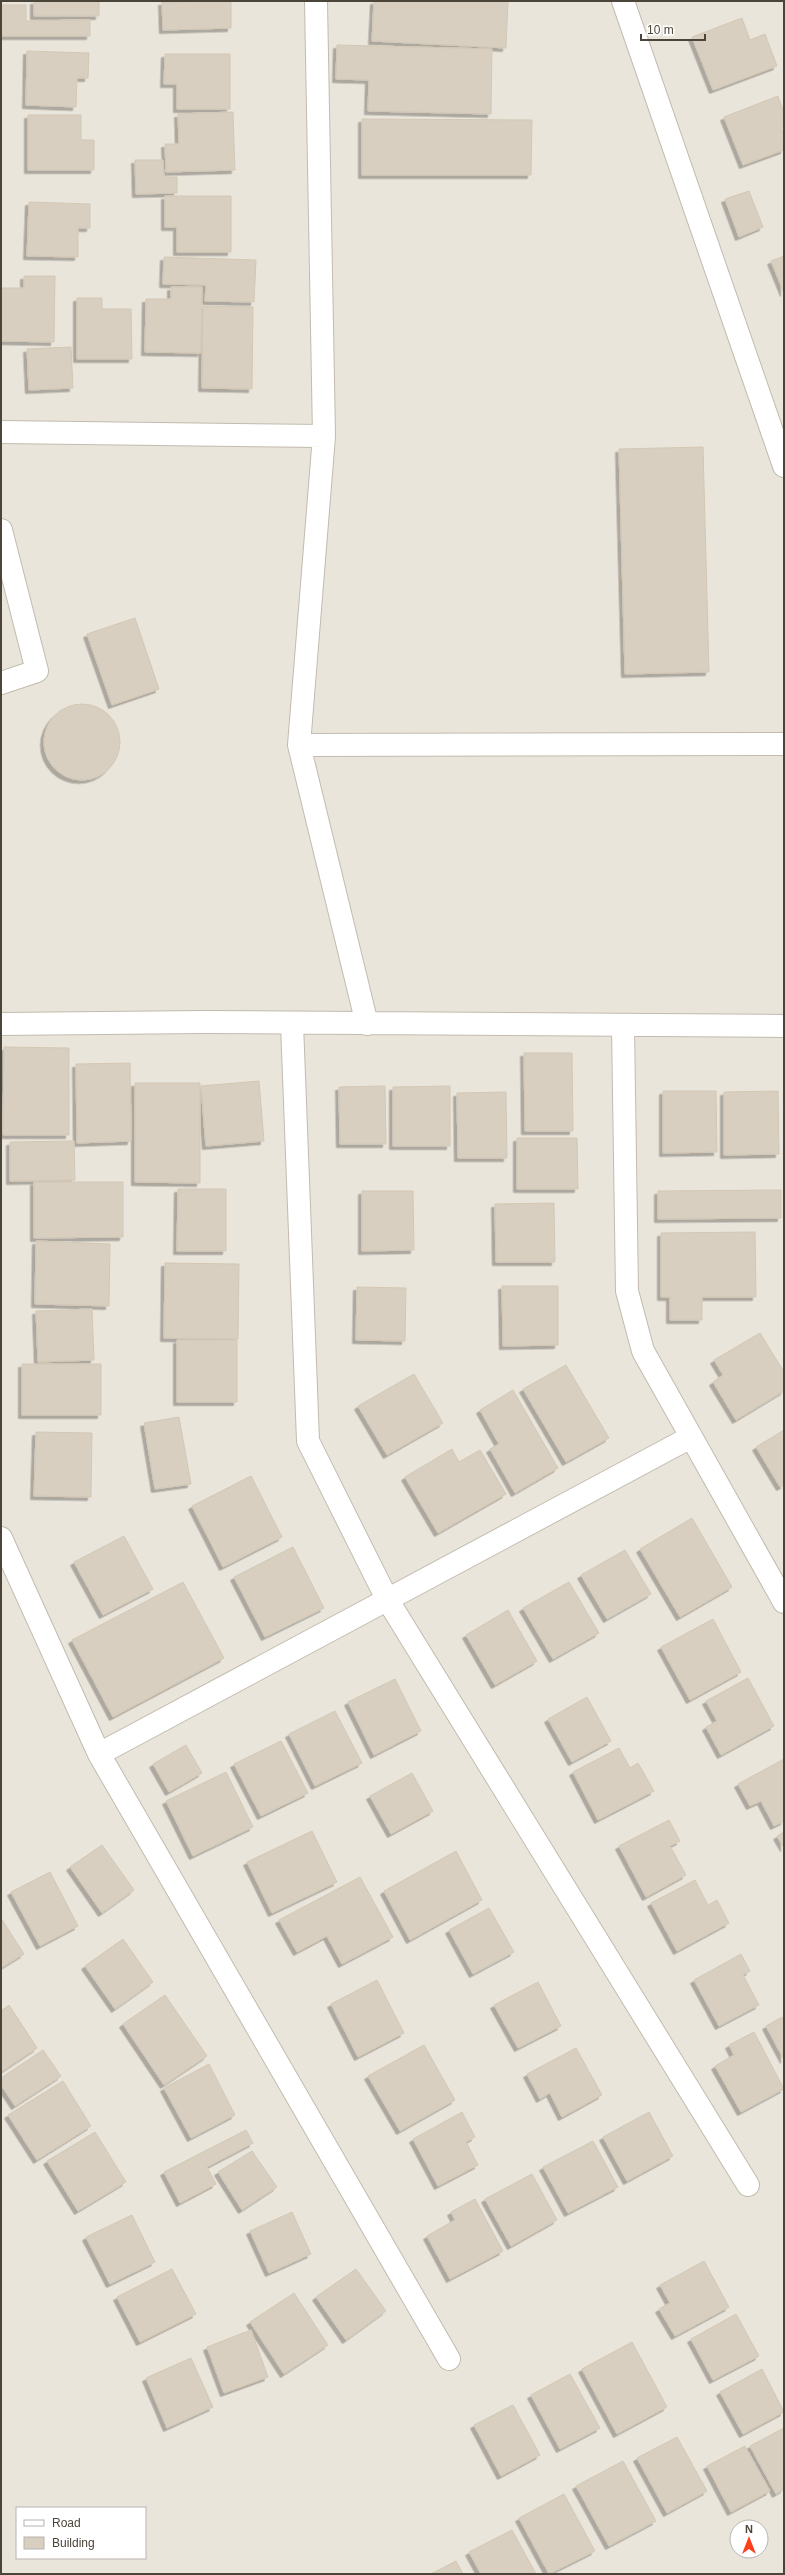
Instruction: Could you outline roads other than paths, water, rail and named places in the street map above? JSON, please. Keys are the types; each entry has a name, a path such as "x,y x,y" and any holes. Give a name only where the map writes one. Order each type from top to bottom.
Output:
{"street":[{"path":"316,1 324,436 299,746 367,1024"},
{"path":"623,1 784,466"},
{"path":"1,432 324,436"},
{"path":"1,530 37,671 1,683"},
{"path":"299,746 784,744"},
{"path":"1,1024 784,1026"},
{"path":"292,1024 308,1441 387,1599 748,2185"},
{"path":"623,1026 627,1291 643,1351 784,1602"},
{"path":"99,1754 691,1437"},
{"path":"1,1538 99,1754 449,2359"}]}
